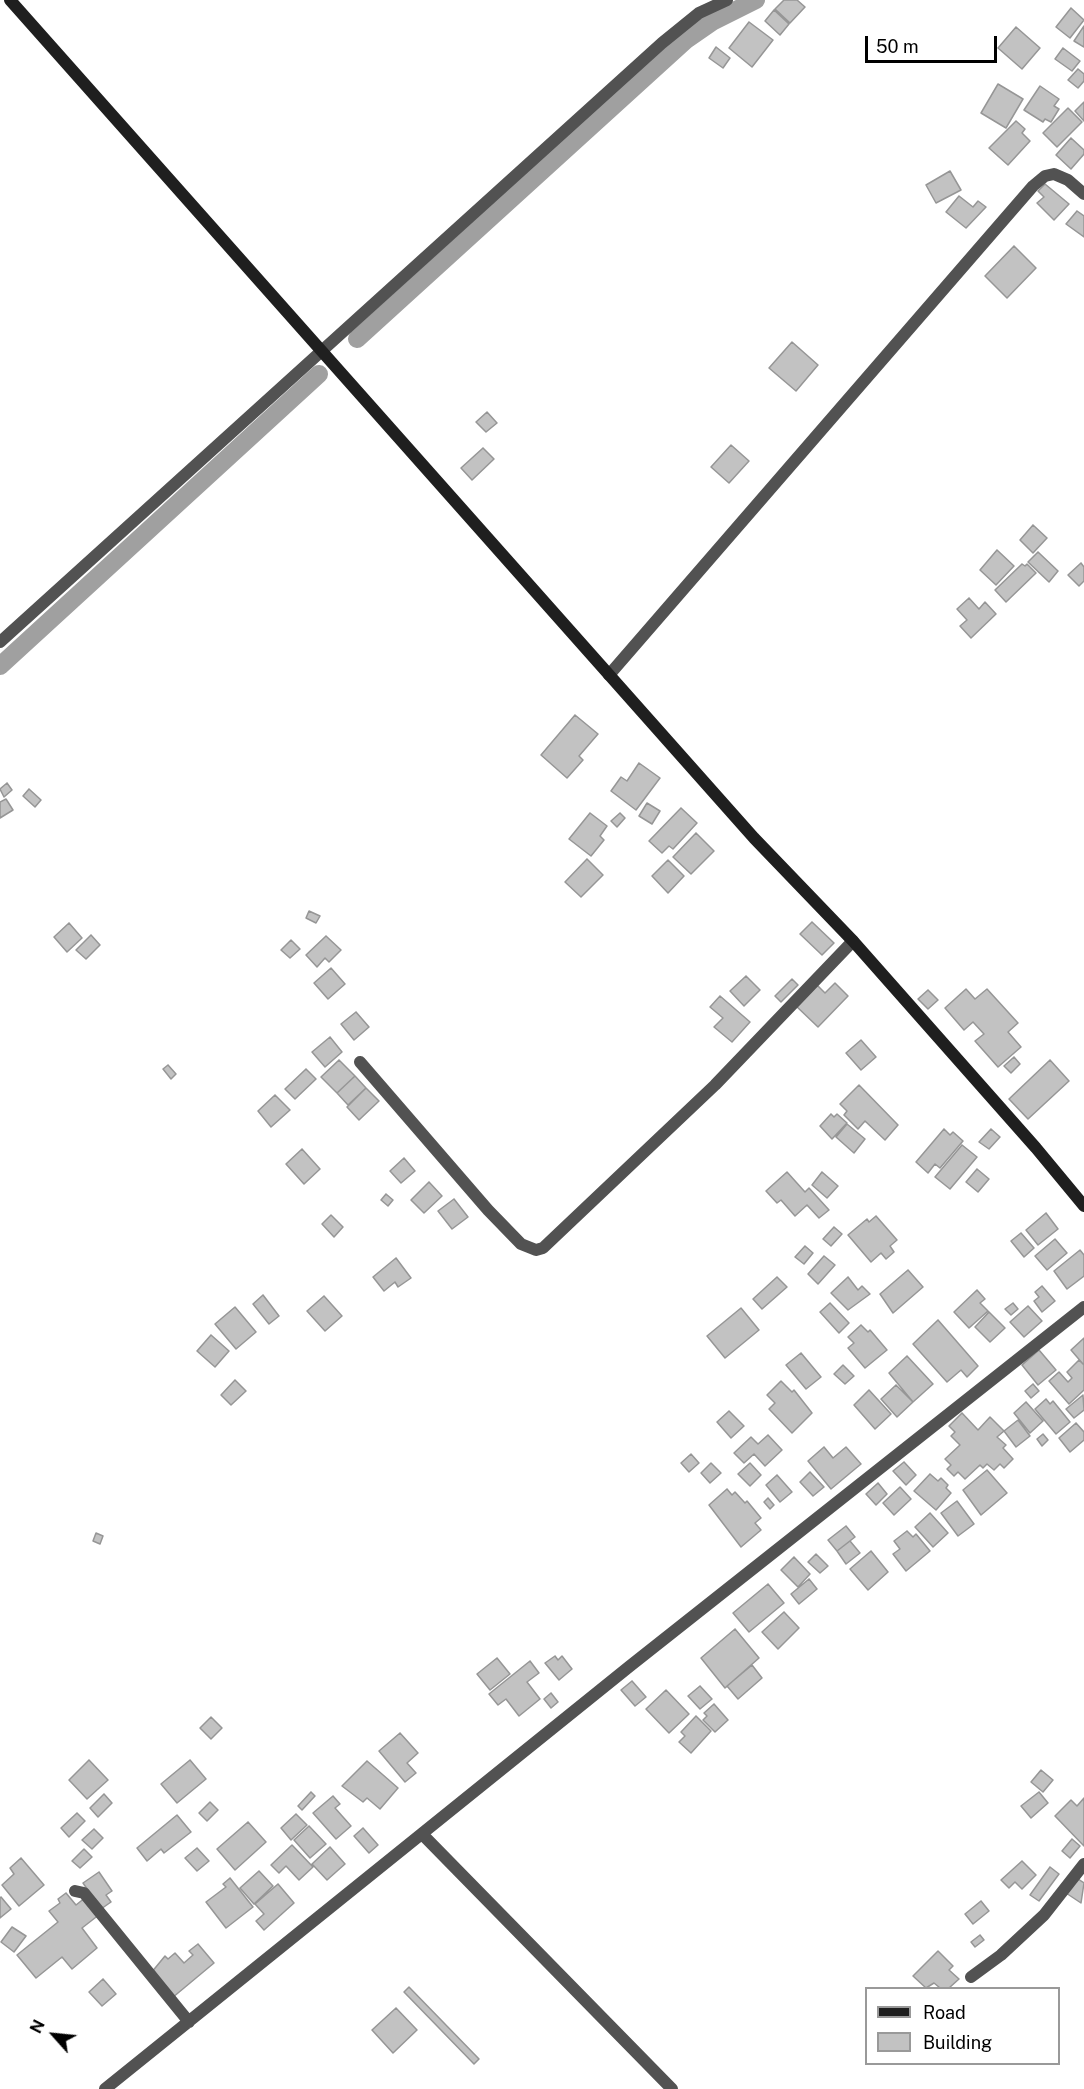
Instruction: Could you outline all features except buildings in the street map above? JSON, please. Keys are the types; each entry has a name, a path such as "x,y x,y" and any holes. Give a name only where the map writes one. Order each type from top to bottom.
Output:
{"main road":[{"path":"10,0 754,838 853,941 1036,1148 1084,1206"}],"street":[{"path":"0,642 662,43 699,13 727,0"},
{"path":"609,675 1033,186 1045,176 1054,174 1068,180 1084,194"},
{"path":"360,1062 488,1210 520,1244 536,1250 543,1248 715,1085 853,941"},
{"path":"105,2089 1084,1306"},
{"path":"422,1834 672,2089"},
{"path":"971,1977 1000,1956 1044,1915 1084,1864"},
{"path":"75,1891 84,1893 189,2022"}],"waterway":[{"path":"357,339 686,40 712,22 756,0"},
{"path":"0,666 319,374"}]}
